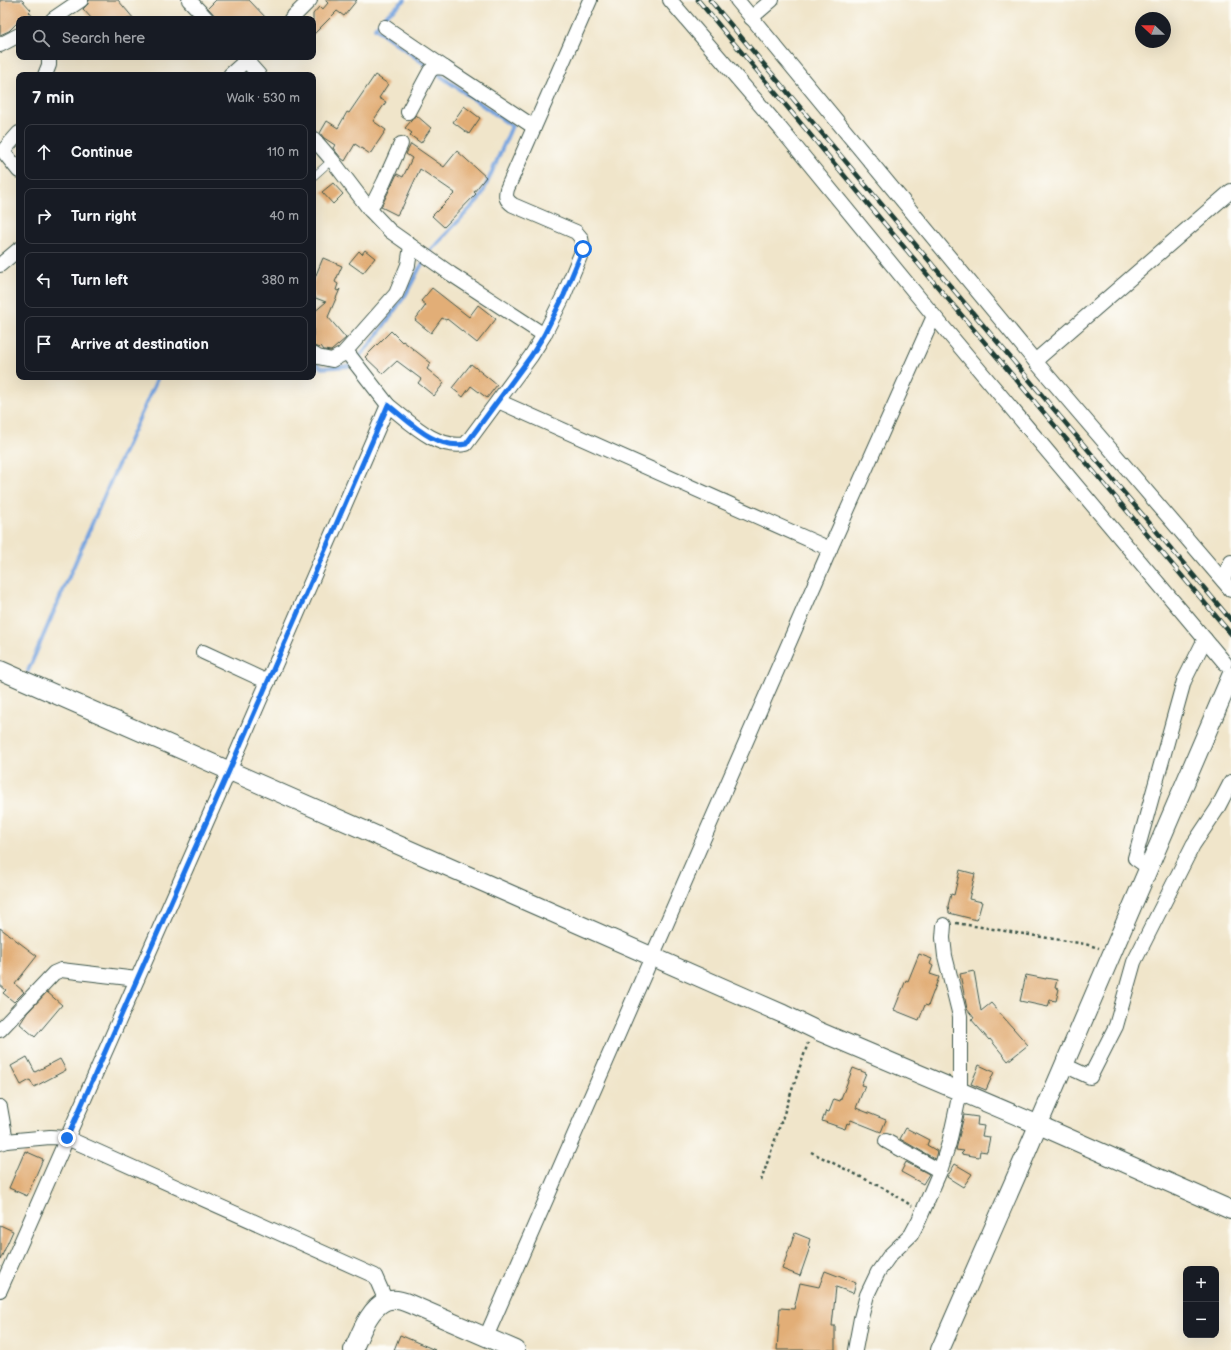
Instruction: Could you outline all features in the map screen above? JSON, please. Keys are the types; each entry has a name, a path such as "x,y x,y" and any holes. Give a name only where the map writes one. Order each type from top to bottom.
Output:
{"street":[{"path":"57,16 81,0"},
{"path":"189,0 204,16"},
{"path":"294,16 310,0"},
{"path":"346,351 388,405 420,430 433,438 449,444 460,445 466,444 531,356 544,335 564,295 583,249 581,238 576,232 513,205 507,201 505,196 590,0"},
{"path":"670,0 780,128 934,316 1205,639 1228,669 1149,868 940,1350"},
{"path":"737,0 1035,361 1227,585"},
{"path":"751,18 772,0"},
{"path":"385,27 534,127"},
{"path":"0,45 16,36"},
{"path":"46,72 50,65 49,60"},
{"path":"233,72 245,60"},
{"path":"248,60 257,72"},
{"path":"408,112 430,71 435,67 444,68"},
{"path":"16,136 3,151 16,168"},
{"path":"316,141 370,210 390,231 451,274 544,335"},
{"path":"370,210 401,144"},
{"path":"1035,361 1231,191"},
{"path":"316,356 332,360 343,354 396,294 408,265 411,246"},
{"path":"0,265 16,252"},
{"path":"486,1337 830,549 934,316"},
{"path":"498,401 830,549"},
{"path":"0,1290 229,771 388,405"},
{"path":"1227,585 1231,562"},
{"path":"1149,868 1135,858 1184,681 1205,639"},
{"path":"204,652 268,682"},
{"path":"0,670 813,1028 1231,1210"},
{"path":"1064,1065 1090,1077 1116,1026 1134,962 1193,845 1218,809 1231,782"},
{"path":"859,1348 867,1295 878,1272 890,1255 910,1235 922,1212 940,1171 949,1142 960,1092 960,1016 945,956 943,938 944,925"},
{"path":"0,1030 54,973 61,970 137,979"},
{"path":"0,1106 3,1142 50,1136 67,1138 375,1276 386,1301"},
{"path":"886,1141 940,1171"},
{"path":"353,1350 369,1317 377,1308 386,1301 398,1300 516,1350"}],"lane":[{"path":"316,174 332,160"}],"path":[{"path":"944,925 948,922 969,924 1085,944 1112,953"},
{"path":"761,1181 813,1028"},
{"path":"811,1152 887,1190 922,1212"}],"building":[{"path":"0,0 22,0 31,10 29,12 32,16 16,16 16,24 9,31 0,35"},
{"path":"89,0 118,0 131,16 89,16 83,9 88,4"},
{"path":"216,0 249,0 264,16 215,16 208,8"},
{"path":"325,0 357,0 344,16 337,11 316,32 316,16 313,16 313,14 319,7 322,10 328,3"},
{"path":"375,75 388,84 379,98 386,102 373,121 386,130 370,154 355,144 345,161 333,148 335,145 324,138 320,133 327,121 338,128 347,112 349,113"},
{"path":"464,106 480,118 469,134 453,122"},
{"path":"416,115 431,128 421,143 410,135 412,133 405,128"},
{"path":"411,144 444,167 457,151 486,177 474,192 476,194 444,227 432,216 455,193 420,169 402,208 397,215 381,207 397,174 403,177 412,158 406,154"},
{"path":"333,183 343,194 333,204 322,192"},
{"path":"365,250 375,258 363,273 349,263 359,251 362,254"},
{"path":"323,258 342,266 335,282 338,284 336,290 338,291 340,289 328,317 346,338 331,351 324,350 321,346 319,348 316,347 316,310 326,302 316,298 316,275"},
{"path":"432,288 469,317 478,305 496,319 477,343 447,319 442,318 431,333 415,320 426,305 421,301"},
{"path":"391,331 402,342 403,341 431,363 427,369 444,383 434,396 418,383 421,379 397,361 383,374 365,357"},
{"path":"471,364 497,385 487,398 471,386 463,397 452,388"},
{"path":"960,870 975,874 969,899 982,902 977,920 949,913 948,906 951,894 954,895"},
{"path":"0,928 37,956 15,984 24,992 14,1002 3,993 6,990 0,985"},
{"path":"919,954 932,959 930,964 933,966 930,974 939,977 928,1006 925,1005 919,1020 894,1010 906,980 908,981"},
{"path":"974,971 981,1011 991,1003 1028,1045 1008,1061 971,1019 974,1018 967,1009 960,974"},
{"path":"1026,975 1057,980 1055,988 1059,989 1056,1001 1050,1000 1048,1007 1020,1001"},
{"path":"47,992 62,1005 35,1037 20,1024 27,1013"},
{"path":"27,1057 35,1072 60,1059 66,1070 34,1087 30,1080 21,1085 11,1066"},
{"path":"979,1065 994,1072 986,1090 971,1084"},
{"path":"853,1068 866,1073 861,1085 865,1086 856,1108 886,1120 881,1132 851,1120 849,1124 847,1123 845,1129 822,1121 826,1111 829,1112 834,1099 840,1101"},
{"path":"964,1115 978,1117 977,1125 984,1126 982,1136 990,1137 987,1152 980,1151 979,1157 961,1154 964,1151 956,1150"},
{"path":"906,1128 929,1140 927,1145 937,1151 935,1159 900,1139"},
{"path":"25,1151 43,1159 27,1196 9,1188"},
{"path":"906,1162 929,1174 923,1184 901,1172"},
{"path":"955,1164 972,1174 963,1187 947,1177"},
{"path":"0,1225 13,1231 0,1260"},
{"path":"795,1233 810,1239 808,1246 810,1247 800,1276 782,1269"},
{"path":"825,1271 856,1283 853,1293 836,1287 832,1326 835,1326 835,1350 777,1350 780,1308 794,1309 800,1283 819,1287"},
{"path":"400,1335 435,1350 394,1350"}],"waterway":[{"path":"405,0 385,16 375,28 430,68"},
{"path":"316,364 322,368 351,366 373,341 406,294 419,269 432,249 481,197 512,126 435,72"},
{"path":"28,671 112,478 157,380"}],"railway":[{"path":"698,0 893,234 1231,634"},
{"path":"710,0 1231,620"}],"route":[{"path":"67,1138 388,405 420,430 433,438 449,444 466,444 531,356 544,335 564,295 583,249"}]}
